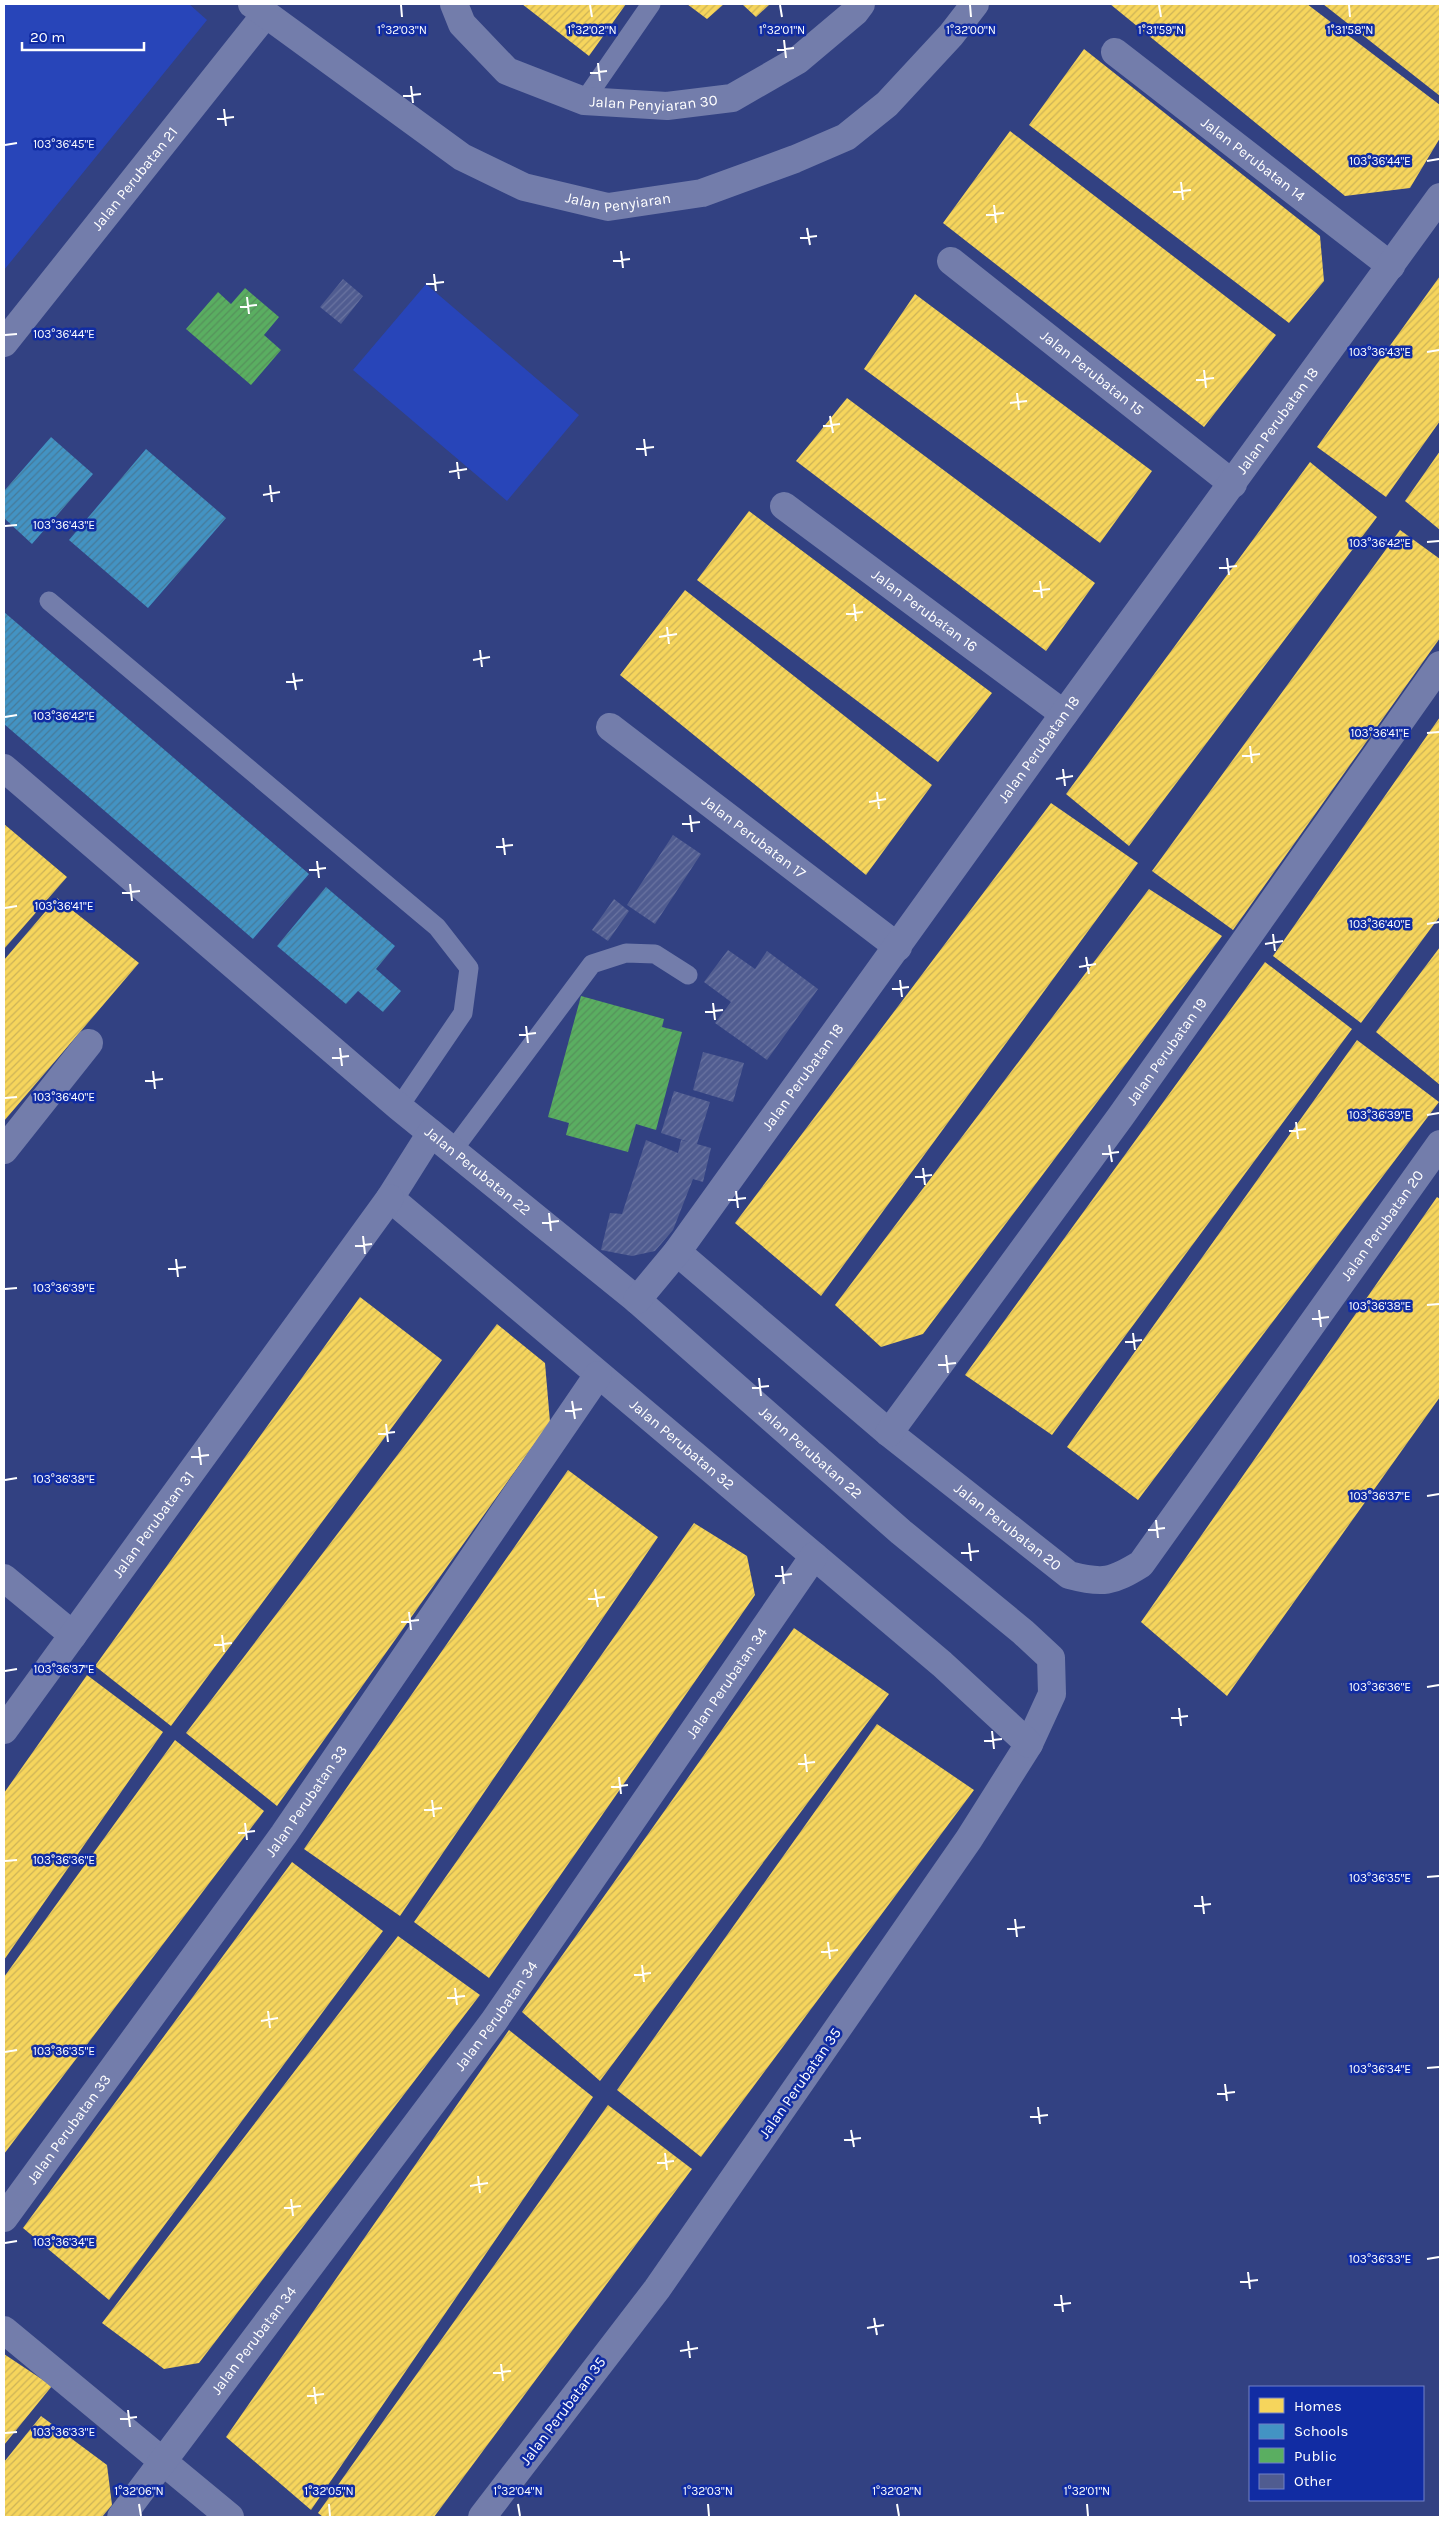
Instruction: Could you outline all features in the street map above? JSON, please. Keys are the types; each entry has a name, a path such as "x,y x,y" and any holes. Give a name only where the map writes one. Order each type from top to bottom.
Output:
{"street":[{"name":"Jalan Penyiaran 30","path":"454,4 462,24 507,71 584,101 667,106 732,98 798,60 855,12 861,4"},
{"name":"Jalan Penyiaran","path":"258,10 462,157 524,187 608,207 702,193 795,159 846,137 887,104 951,36 975,4"},
{"name":"Jalan Perubatan 21","path":"4,343 258,10"},
{"name":"Jalan Perubatan 14","path":"1115,52 1391,266"},
{"name":"Jalan Perubatan 18","path":"637,1300 677,1252 1064,714 1440,197"},
{"name":"Jalan Perubatan 15","path":"951,261 1233,484"},
{"name":"Jalan Perubatan 16","path":"784,506 1064,714"},
{"name":"Jalan Perubatan 19","path":"889,1433 1127,1108 1440,665"},
{"name":"Jalan Perubatan 17","path":"610,727 898,947"},
{"name":"Jalan Perubatan 22","path":"4,768 399,1107 637,1300 901,1532 1023,1632"},
{"path":"4,1150 90,1043"},
{"path":"390,1198 431,1133"},
{"name":"Jalan Perubatan 20","path":"677,1252 889,1433 1069,1575 1094,1582 1120,1577 1141,1564 1440,1144"},
{"name":"Jalan Perubatan 32","path":"390,1198 942,1664 1029,1744"},
{"name":"Jalan Perubatan 31","path":"4,1730 390,1198"},
{"name":"Jalan Perubatan 33","path":"4,2218 284,1834 598,1375"},
{"name":"Jalan Perubatan 34","path":"121,2517 163,2464 494,2021 814,1556"},
{"path":"4,1578 73,1635"},
{"name":"Jalan Perubatan 35","path":"482,2517 657,2289 969,1839 1029,1744 1052,1694 1051,1658 1023,1632"},
{"path":"4,2330 163,2464 230,2517"}],"lane":[{"path":"584,101 651,4"},
{"path":"49,601 437,927 468,968 463,1013 399,1107"},
{"path":"453,1150 592,964 626,953 655,954 688,975"}],"shaded area":[{"path":"4,4 189,4 207,20 4,270"},
{"path":"426,284 579,415 507,501 353,370"}],"building: Homes":[{"path":"522,4 626,4 589,56"},
{"path":"687,4 724,4 707,19"},
{"path":"742,4 770,4 756,17"},
{"path":"1110,4 1307,4 1440,105 1440,138 1410,188 1345,196"},
{"path":"1323,4 1440,4 1440,96"},
{"path":"1084,49 1320,236 1324,281 1289,323 1029,125"},
{"path":"1010,131 1276,335 1204,427 943,223"},
{"path":"1440,276 1440,421 1386,497 1317,447"},
{"path":"915,294 1152,471 1100,543 864,369"},
{"path":"847,398 1095,583 1046,651 796,461"},
{"path":"1440,451 1440,530 1405,501"},
{"path":"1310,462 1377,517 1129,846 1066,794"},
{"path":"749,511 992,693 938,762 697,580"},
{"path":"1400,530 1440,559 1440,638 1233,930 1152,871"},
{"path":"685,590 932,785 866,875 620,675"},
{"path":"1440,717 1440,916 1361,1023 1273,956"},
{"path":"1051,803 1138,863 821,1296 735,1223"},
{"path":"4,824 67,877 4,949"},
{"path":"1149,889 1222,936 923,1334 881,1347 835,1305"},
{"path":"57,898 139,963 4,1121 4,960"},
{"path":"1440,947 1440,1085 1376,1032"},
{"path":"1265,962 1352,1029 1052,1435 965,1375"},
{"path":"1357,1040 1439,1102 1138,1500 1067,1447"},
{"path":"1437,1197 1440,1199 1440,1397 1227,1696 1141,1622"},
{"path":"360,1297 442,1360 171,1726 95,1666"},
{"path":"497,1324 545,1363 550,1422 277,1806 186,1733"},
{"path":"568,1470 658,1537 400,1916 304,1849"},
{"path":"694,1523 747,1556 755,1595 489,1978 414,1922"},
{"path":"794,1628 889,1694 600,2081 522,2012"},
{"path":"87,1675 163,1732 4,1960 4,1793"},
{"path":"877,1724 974,1790 701,2157 617,2090"},
{"path":"175,1740 264,1811 4,2154 4,1977"},
{"path":"292,1862 383,1931 109,2300 23,2228"},
{"path":"398,1936 480,1995 199,2363 164,2369 102,2323"},
{"path":"509,2030 593,2097 311,2510 226,2437"},
{"path":"608,2105 692,2169 434,2517 323,2517 318,2513"},
{"path":"4,2354 52,2386 4,2445"},
{"path":"41,2416 107,2465 112,2505 102,2517 4,2517 4,2462"}],"building: Schools":[{"path":"51,437 93,474 32,544 4,518 4,491"},
{"path":"146,449 226,518 148,608 69,540"},
{"path":"4,612 309,874 253,939 4,724"},
{"path":"326,887 395,946 376,969 401,991 383,1012 358,991 346,1004 277,946"}],"building: Public":[{"path":"245,288 279,317 264,335 281,350 251,385 186,329 218,292 231,304"},
{"path":"581,996 664,1019 662,1027 682,1032 656,1130 636,1124 628,1152 566,1135 569,1123 548,1117"}],"building: Other":[{"path":"343,279 363,296 341,324 320,307"},
{"path":"673,835 701,854 655,924 627,905"},
{"path":"614,899 629,911 608,941 592,930"},
{"path":"728,950 755,969 767,951 818,989 767,1060 715,1023 731,1002 704,982"},
{"path":"703,1052 744,1063 733,1102 693,1090"},
{"path":"674,1091 710,1102 697,1144 711,1148 703,1182 693,1179 673,1230 655,1251 632,1256 601,1250 610,1213 622,1214 646,1140 678,1153 681,1140 689,1142 661,1133"}]}
